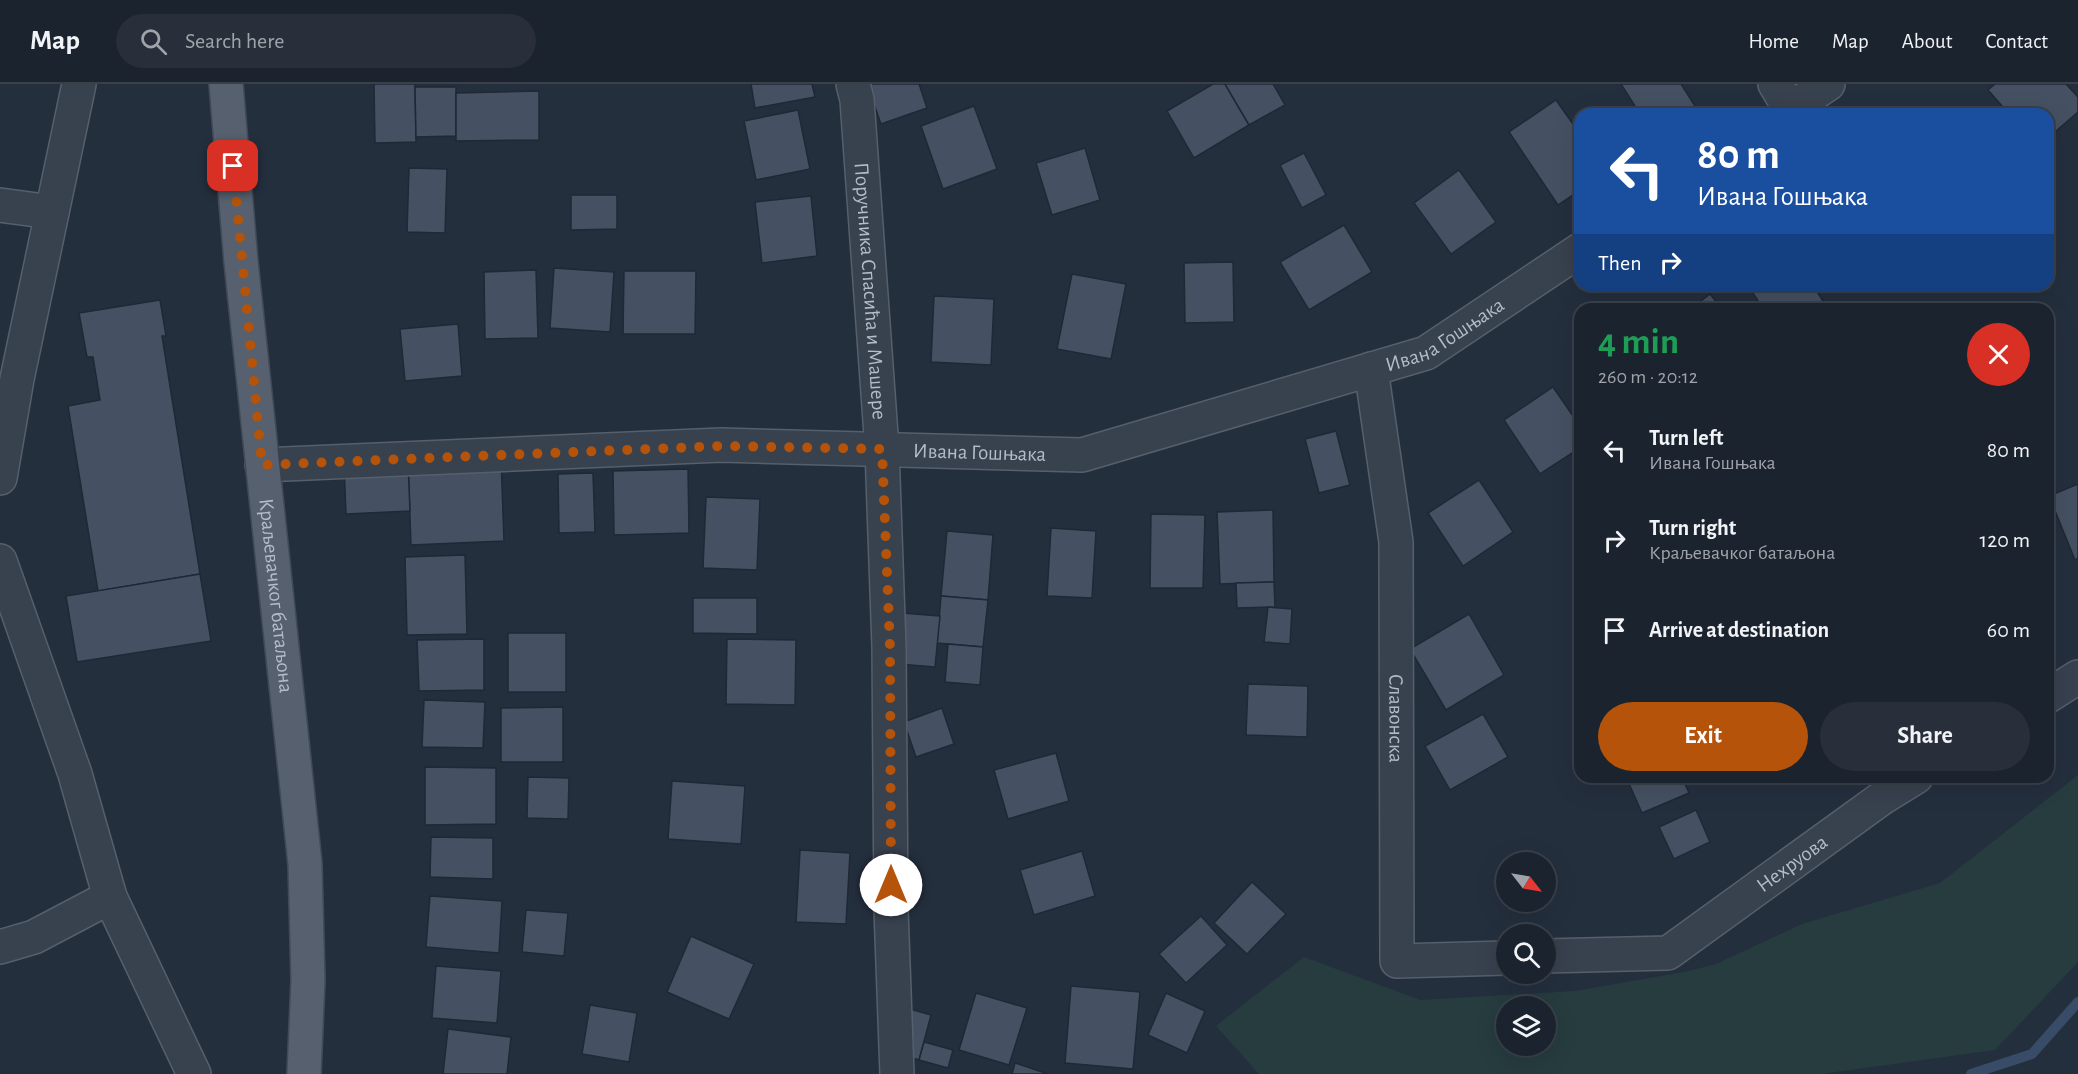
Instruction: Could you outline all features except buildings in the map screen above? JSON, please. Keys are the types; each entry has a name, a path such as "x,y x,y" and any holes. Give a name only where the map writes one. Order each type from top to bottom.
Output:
{"main road":[{"name":"Краљевачког батаљона","path":"226,84 262,465 304,864 308,980 304,1074"}],"street":[{"path":"0,478 79,84"},
{"name":"Поручника Спасића и Машере","path":"853,84 857,100 882,449 890,647 891,909 897,1074"},
{"path":"1783,102 1828,84"},
{"path":"0,205 52,212"},
{"name":"Ивана Гошњака","path":"262,465 721,446 1082,455 1426,353 1574,254"},
{"name":"Славонска","path":"1371,369 1395,542 1397,961 1496,957"},
{"path":"0,561 75,774 110,897 194,1074"},
{"path":"2054,692 2078,677"},
{"name":"Нехруова","path":"1556,956 1668,953 1882,798 1907,783"},
{"path":"0,947 34,937 110,897"}],"green space":[{"path":"2078,775 2078,962 1995,1050 1821,1074 1259,1074 1216,1026 1304,957 1420,1000 1575,991 1716,964 1802,924 1940,883"}],"waterway":[{"path":"1971,1074 2032,1054 2078,1002"}],"route":[{"path":"233,166 262,465 721,446 882,449 890,647 891,885"}]}
